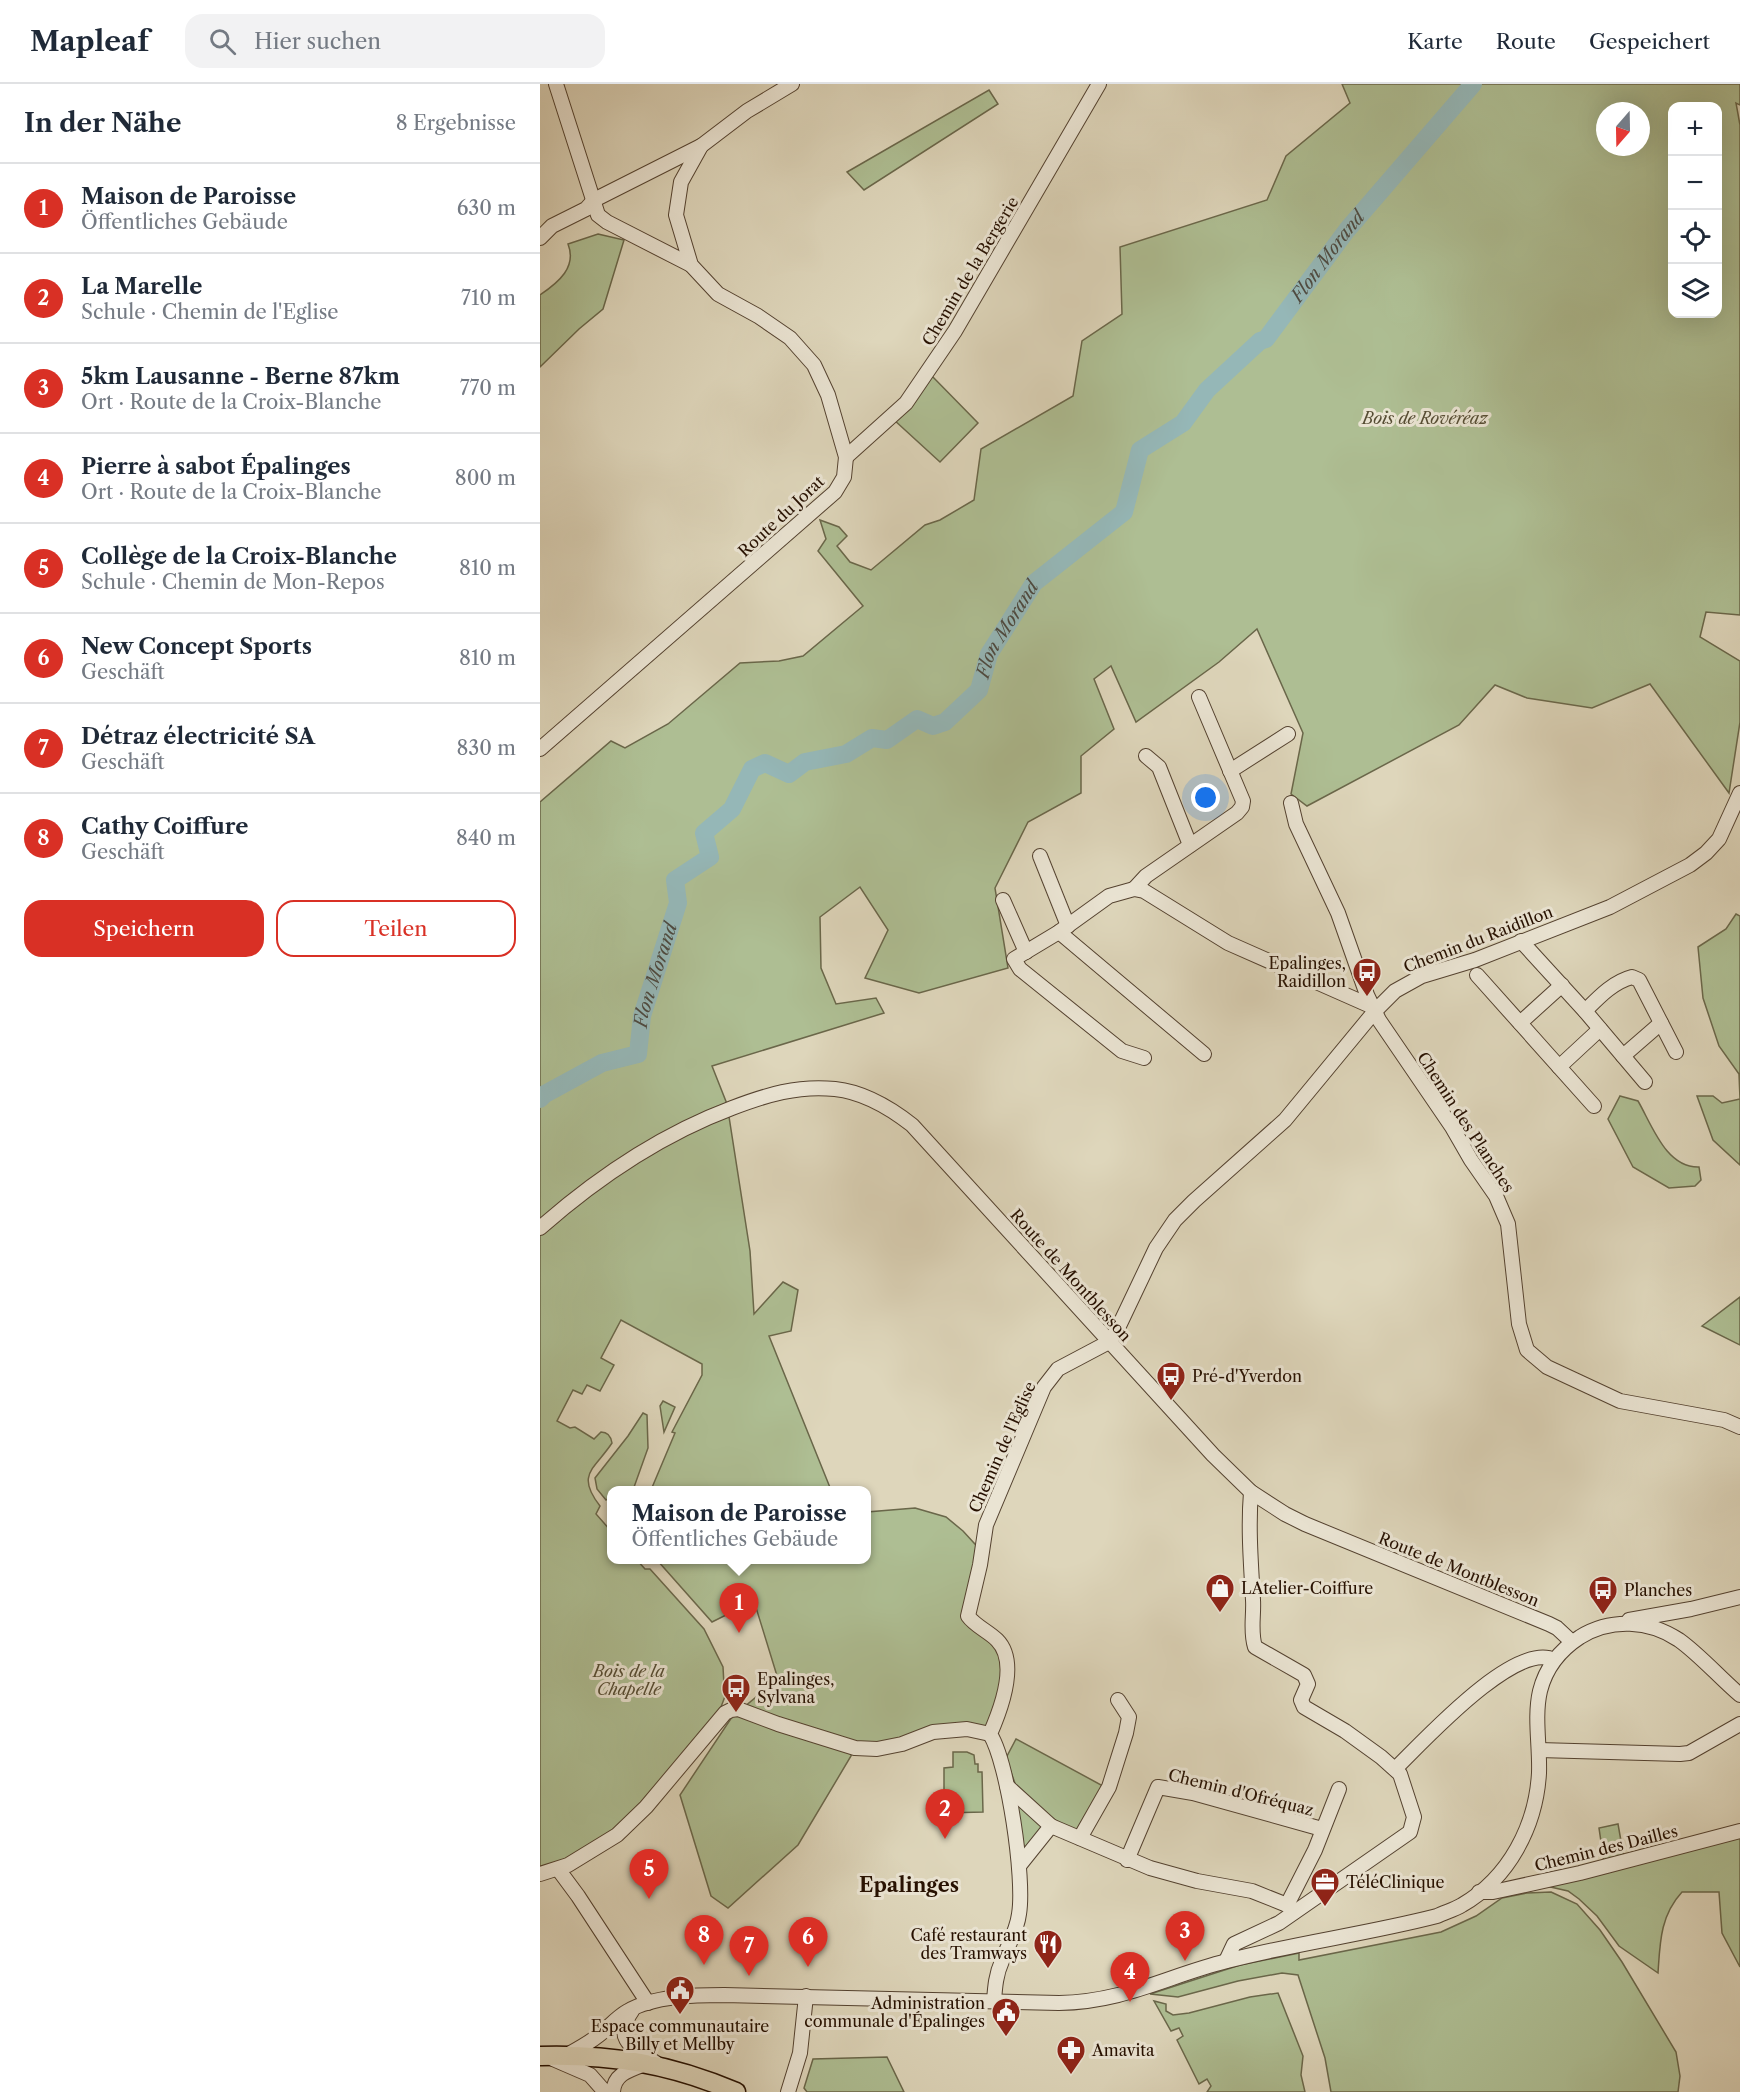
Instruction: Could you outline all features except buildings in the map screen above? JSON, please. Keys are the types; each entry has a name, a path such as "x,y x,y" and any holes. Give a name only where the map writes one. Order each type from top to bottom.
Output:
{"main road":[{"path":"543,2056 610,2057 654,2065 736,2092"}],"street":[{"path":"556,84 598,215 607,222 691,265 718,294 758,316 790,338 814,365 828,395 846,457"},
{"path":"540,238 552,226 586,209 594,200 701,146 747,111 792,84"},
{"name":"Chemin de la Bergerie","path":"846,457 906,403 955,331 1100,84"},
{"path":"691,265 676,215 681,182 701,146"},
{"name":"Route du Jorat","path":"540,749 835,492 844,477 846,457"},
{"path":"1144,1058 1122,1051 1020,969 1014,959 1063,929 1109,896 1134,888 1146,876 1237,813 1242,807 1243,801 1199,697"},
{"path":"1230,771 1288,734"},
{"path":"1146,756 1159,767 1190,845"},
{"name":"Chemin du Raidillon","path":"1109,1342 1118,1329 1156,1248 1175,1220 1285,1120 1374,1009 1395,991 1412,981 1475,960 1618,903 1698,860 1719,839 1740,793"},
{"path":"1291,803 1296,824 1334,902 1374,1009"},
{"path":"1040,856 1063,929 1204,1053"},
{"path":"1134,888 1144,891 1228,943 1374,1009"},
{"path":"1003,900 1026,952"},
{"path":"1521,941 1585,1011 1645,1082"},
{"path":"1477,975 1594,1107"},
{"path":"1585,1011 1607,990 1626,979 1632,977 1639,980 1676,1052"},
{"path":"1520,1023 1562,985"},
{"name":"Chemin des Planches","path":"1374,1009 1383,1028 1496,1196 1508,1224 1519,1324 1527,1350 1547,1367 1620,1401 1724,1420 1740,1427"},
{"path":"1623,1056 1661,1023"},
{"path":"1558,1067 1600,1029"},
{"name":"Route de Montblesson","path":"540,1228 573,1199 626,1161 696,1121 760,1097 790,1089 837,1089 877,1101 912,1125 1213,1455 1251,1492 1284,1514 1305,1524 1557,1628 1572,1642"},
{"name":"Chemin de l'Eglise","path":"990,1734 996,1721 1009,1671 1006,1654 999,1642 968,1616 980,1565 986,1525 1044,1387 1058,1369 1109,1342"},
{"path":"1226,1961 1234,1944 1279,1923 1291,1909 1410,1832 1414,1817 1400,1774 1345,1731 1304,1707 1301,1700 1308,1684 1304,1675 1255,1647 1252,1637 1253,1602 1249,1522 1251,1492"},
{"path":"567,2055 596,2037 619,2016 642,2005 705,1995 1059,2003 1102,1999 1143,1989 1226,1961 1419,1920 1461,1906 1507,1864 1521,1844 1532,1815 1537,1793 1539,1698 1544,1679 1554,1660 1572,1642 1600,1627 1740,1597"},
{"path":"1618,1624 1642,1625 1665,1632 1680,1641 1740,1695"},
{"path":"1395,1769 1473,1694 1496,1677 1537,1657 1554,1660"},
{"path":"1080,1838 1109,1787 1126,1733 1129,1717 1118,1700"},
{"path":"540,1874 563,1867 617,1835 646,1807 725,1713 731,1710 738,1709 855,1748 877,1749 894,1746 933,1732 967,1729 990,1734 995,1742 1007,1786 1018,1866 1019,1914 1013,1936 996,1977 994,2001"},
{"path":"1539,1750 1689,1753 1740,1724"},
{"path":"1007,1786 1052,1826 1127,1860 1197,1881 1252,1891 1291,1909"},
{"name":"Chemin d'Ofréquaz","path":"1127,1860 1158,1787 1192,1793 1322,1830"},
{"name":"Chemin d'Ofréquaz","path":"1291,1909 1339,1789"},
{"path":"1018,1866 1052,1826"},
{"name":"Chemin des Dailles","path":"1479,1892 1493,1892 1580,1873 1740,1831"},
{"path":"563,1867 642,2005"},
{"path":"788,2092 800,2054 806,1996"},
{"path":"642,2005 624,2025 624,2036 628,2043 654,2065"},
{"path":"543,2056 585,2071 605,2092"},
{"path":"614,2092 615,2082 619,2076 654,2065"}],"green space":[{"name":"Bois de Rovéréaz","path":"1342,84 1740,84 1740,105 1736,103 1740,125 1740,615 1706,612 1700,637 1740,661 1740,722 1729,793 1650,684 1592,708 1527,698 1495,685 1459,725 1307,806 1291,794 1303,733 1257,629 1219,662 1136,722 1111,666 1094,679 1114,729 1081,756 1081,793 1028,822 995,888 1008,968 919,993 865,978 888,930 860,887 820,917 821,968 836,1004 876,998 884,1013 712,1066 727,1104 750,1251 754,1314 783,1282 798,1290 791,1331 769,1336 829,1486 653,1486 675,1433 672,1432 702,1375 702,1364 621,1320 601,1358 614,1365 600,1391 587,1385 582,1394 573,1390 557,1421 570,1428 575,1427 594,1439 601,1432 610,1437 612,1443 590,1472 588,1479 593,1495 600,1506 596,1514 607,1526 607,1564 641,1564 645,1569 650,1569 704,1629 723,1667 724,1685 727,1691 721,1707 676,1766 634,1811 611,1832 570,1858 540,1867 540,802 611,741 625,748 668,724 740,663 779,661 803,656 863,606 818,551 826,539 820,520 839,527 847,536 837,546 850,562 871,570 925,525 940,520 974,500 981,449 1073,396 1082,341 1122,314 1120,247 1267,200 1286,156 1350,103"},
{"path":"989,90 998,104 864,190 847,172"},
{"path":"598,234 624,240 603,309 540,367 540,295 560,279 568,267 570,252 568,244"},
{"path":"930,374 978,423 940,462 893,419"},
{"path":"1736,914 1740,916 1740,1099 1739,1074 1719,1046 1703,998 1698,947 1726,929"},
{"path":"1620,1096 1638,1101 1669,1153 1687,1165 1699,1167 1701,1180 1695,1186 1669,1188 1633,1167 1608,1119"},
{"path":"1697,1096 1713,1096 1722,1103 1740,1099 1740,1165 1713,1140"},
{"path":"1740,1297 1740,1345 1702,1326"},
{"path":"663,1401 675,1407 664,1432 660,1406"},
{"path":"643,1413 647,1415 648,1448 634,1486 607,1486 606,1500 597,1489 595,1478"},
{"path":"915,1508 946,1517 963,1531 985,1555 967,1619 1000,1645 1010,1667 991,1734 961,1729 884,1748 853,1747 851,1756 798,1845 728,1908 711,1896 680,1795 732,1717 778,1679 754,1601 712,1622 661,1564 871,1564 871,1512"},
{"path":"1016,1739 1103,1786 1076,1831 1055,1820 1017,1789 1006,1758"},
{"path":"953,1752 967,1752 974,1755 975,1764 978,1764 978,1772 982,1772 983,1812 944,1813 944,1768 953,1767"},
{"path":"1016,1796 1044,1826 1025,1855"},
{"path":"1618,1824 1624,1858 1604,1862 1599,1828"},
{"path":"1740,1834 1740,1967 1722,1933 1719,1892 1682,1892 1675,1901 1662,1930 1658,1973 1619,1946 1597,1916 1579,1899 1568,1891 1546,1886"},
{"path":"1551,1892 1577,1904 1600,1930 1622,1962 1676,2052 1680,2076 1678,2092 1331,2092 1325,2058 1298,1975 1282,1973 1238,1981 1178,1997 1150,1994 1240,1965 1299,1953 1299,1960 1441,1932 1476,1916 1502,1898 1527,1893"},
{"path":"1278,1993 1303,2056 1301,2075 1305,2092 1207,2092 1211,2086 1207,2079 1199,2084 1177,2040 1183,2036 1179,2028 1171,2031 1154,2001 1166,2004 1166,2011 1173,2015 1250,1997"},
{"path":"887,2057 904,2092 807,2092 804,2088 813,2059"}],"waterway":[{"name":"Flon Morand","path":"540,1099 545,1094 602,1063 638,1054 642,1016 678,903 675,880 710,857 704,833 732,809 752,769 765,763 789,774 805,762 846,754 872,738 887,740 917,719 933,726 945,722 979,690 989,654 1034,583 1124,512 1140,450 1183,423 1207,390 1260,341 1266,339 1347,230 1473,84"}],"place":[{"name":"Epalinges, Raidillon","path":"1367,998"},
{"name":"Pré-d'Yverdon","path":"1171,1402"},
{"name":"LAtelier-Coiffure","path":"1220,1614"},
{"name":"Planches","path":"1603,1616"},
{"name":"Maison de Paroisse","path":"739,1633"},
{"name":"Epalinges, Sylvana","path":"736,1714"},
{"name":"La Marelle","path":"945,1839"},
{"name":"Collège de la Croix-Blanche","path":"649,1899"},
{"name":"TéléClinique","path":"1325,1908"},
{"name":"5km Lausanne - Berne 87km","path":"1185,1961"},
{"name":"Cathy Coiffure","path":"704,1965"},
{"name":"New Concept Sports","path":"808,1967"},
{"name":"Café restaurant des Tramways","path":"1048,1970"},
{"name":"Détraz électricité SA","path":"749,1976"},
{"name":"Pierre à sabot Épalinges","path":"1130,2002"},
{"name":"Espace communautaire Billy et Mellby","path":"680,2016"},
{"name":"Administration communale d'Épalinges","path":"1006,2038"},
{"name":"Amavita","path":"1071,2076"}],"district":[{"name":"Epalinges","path":"909,1885"}],"park label":[{"name":"Bois de la Chapelle","path":"629,1680"}]}
